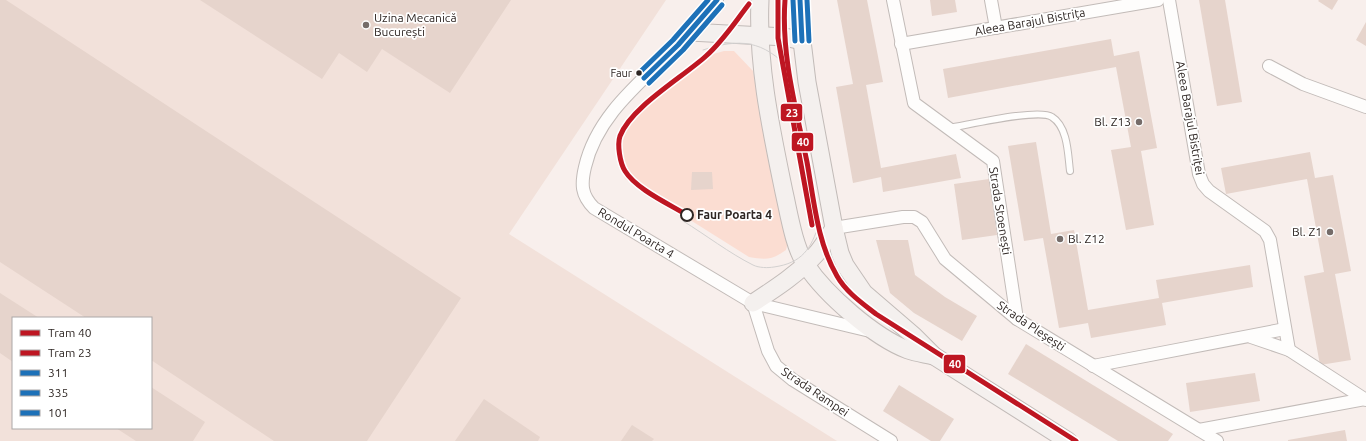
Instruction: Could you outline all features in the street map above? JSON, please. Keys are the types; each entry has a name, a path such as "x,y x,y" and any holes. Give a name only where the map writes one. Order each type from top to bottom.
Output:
{"main road":[{"path":"760,0 760,36 765,92 788,210 806,264 818,282 834,298 875,332 907,350 934,356"},
{"path":"797,5 807,82 834,228 840,253 845,265 864,293 914,336 934,356 1068,441"},
{"path":"690,32 784,37 802,41"},
{"path":"753,303 784,282 806,264 818,252 834,228"}],"street":[{"name":"Rondul Poarta 4","path":"717,0 690,32 619,103 601,127 587,158 582,181 584,197 594,208 753,303 875,332"},
{"name":"Strada Stoenești","path":"893,0 914,103 993,161 1017,319"},
{"path":"991,0 996,28"},
{"name":"Aleea Barajul Bistrița","path":"901,44 1158,0"},
{"name":"Aleea Barajul Bistriței","path":"1169,0 1199,174 1203,184 1209,191 1265,231 1270,240 1289,350"},
{"path":"1269,66 1303,84 1366,107"},
{"name":"Strada Pleșești","path":"834,228 903,217 914,217 922,222 945,259 1017,319 1217,441"},
{"name":"Strada Rampei","path":"753,303 768,351 776,366 793,380 891,441"},
{"path":"1094,366 1285,329"},
{"path":"1250,336 1289,350 1365,399"},
{"path":"1199,430 1365,399"}],"lane":[{"path":"947,128 1025,115 1042,114 1052,117 1060,127 1065,138 1070,171"}],"shaded area":[{"path":"0,0 666,0 509,234 837,441 0,441"},
{"path":"724,51 734,51 753,71 768,160 788,242 786,250 777,256 769,258 760,259 749,257 625,179 620,163 618,148 620,134 627,119 699,61 710,55"}],"building":[{"path":"0,0 6,0 461,298 367,441 274,441 152,361 152,317 84,317 0,262"},
{"name":"Uzina Mecanică București","path":"200,0 511,0 450,93 382,49 367,72 339,53 322,79"},
{"path":"837,0 867,0 883,82 866,85 881,168 956,154 961,178 883,192 881,177 853,183 836,87 853,84"},
{"path":"930,0 955,0 957,12 932,16"},
{"path":"1199,0 1225,0 1242,102 1217,106"},
{"path":"1338,0 1332,10 1318,1"},
{"path":"1366,22 1366,46 1356,40"},
{"name":"Bl. Z13","path":"1111,39 1114,56 1139,51 1157,148 1141,151 1154,225 1126,230 1111,150 1131,147 1116,67 948,98 943,69"},
{"name":"Bl. Z12","path":"1036,142 1051,234 1074,230 1088,310 1159,298 1156,280 1250,265 1253,287 1162,303 1166,325 1091,338 1088,323 1059,328 1043,238 1024,241 1008,146"},
{"name":"Bl. Z1","path":"1310,152 1315,178 1333,175 1351,271 1335,274 1351,360 1320,365 1304,276 1324,272 1307,179 1226,194 1221,168"},
{"path":"692,172 712,172 713,189 691,190"},
{"path":"989,179 997,235 962,240 954,184"},
{"path":"876,240 908,240 915,275 945,297 977,316 962,341 914,313 890,293"},
{"path":"0,293 37,317 12,317 12,361 0,353"},
{"path":"1026,344 1173,434 1168,441 1118,441 1008,374"},
{"path":"1255,373 1260,401 1190,412 1186,383"},
{"path":"899,385 954,419 940,441 931,441 883,411"},
{"path":"152,388 205,422 193,441 136,441 118,429 152,429"},
{"path":"484,399 540,437 538,441 455,441"},
{"path":"632,425 654,439 652,441 621,441"},
{"path":"1345,430 1347,441 1288,441 1288,440"}],"tram line":[{"name":"23","path":"778,0 778,38 812,225"},
{"name":"40","path":"785,0 785,41 790,81 807,162 817,220 825,249 837,276 855,297 876,314 1076,441"},
{"name":"23","path":"687,215 645,190 630,178 623,168 620,159 620,136 626,125 646,103 712,50 749,4"},
{"path":"703,50 728,44 750,44 761,47 780,60 790,70"},
{"path":"683,221 744,260 755,266 766,268 784,265 798,258 809,248 819,224"}],"transit line":[{"name":"101","path":"639,73 673,40 708,0"},
{"name":"311","path":"644,78 678,45 717,0"},
{"name":"335","path":"793,0 795,41"},
{"name":"311","path":"800,0 802,41"},
{"name":"101","path":"807,0 809,41"},
{"name":"335","path":"649,83 683,50 722,5"}],"place":[{"name":"Uzina Mecanică București","path":"366,25"},
{"name":"Faur","path":"639,73"},
{"name":"Bl. Z13","path":"1139,122"},
{"name":"Faur Poarta 4","path":"687,215"},
{"name":"Bl. Z1","path":"1330,232"},
{"name":"Bl. Z12","path":"1060,239"}]}
